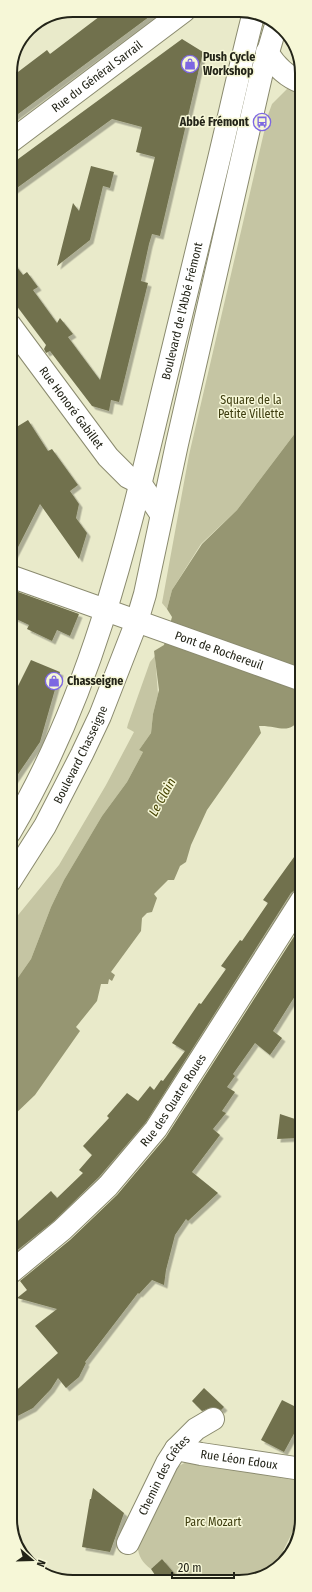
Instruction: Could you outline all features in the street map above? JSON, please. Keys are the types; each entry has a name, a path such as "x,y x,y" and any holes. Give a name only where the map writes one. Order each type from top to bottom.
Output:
{"main road":[{"name":"Rue du Général Sarrail","path":"17,137 176,17"},
{"name":"Boulevard de l'Abbé Frémont","path":"107,610 140,483 252,19"},
{"name":"Boulevard de l'Abbé Frémont","path":"137,621 145,594 168,482 260,76 274,30"},
{"path":"267,52 276,64 295,78"},
{"name":"Rue Honoré Gabillet","path":"17,334 108,457 128,477 140,483"},
{"path":"140,483 168,482"},
{"path":"140,483 161,514"},
{"name":"Pont de Rochereuil","path":"17,578 295,677"},
{"path":"17,819 50,759 67,721 107,610"},
{"name":"Boulevard Chasseigne","path":"17,870 45,826 82,754 100,716 137,621"},
{"name":"Rue des Quatre Roues","path":"17,1267 62,1230 108,1186 156,1129 295,911"},
{"name":"Chemin des Crêtes","path":"128,1543 167,1463 176,1448 196,1429 213,1419"},
{"name":"Rue Léon Edoux","path":"176,1448 216,1456 295,1468"}],"green space":[{"name":"Square de la Petite Villette","path":"295,81 295,433 237,510 201,544 172,590 167,609 162,603 189,455 268,115 272,104"},
{"path":"155,656 158,694 153,714 151,733 139,750 143,752 127,782 102,816 64,880 51,907 31,959 17,979 17,916 59,865 106,785 134,732 127,728 150,662"},
{"name":"Parc Mozart","path":"188,1461 295,1476 294,1529 280,1557 273,1564 264,1569 247,1575 177,1575 162,1559 151,1569 145,1564 139,1555 138,1543 175,1468"}],"water":[{"name":"Le Clain","path":"295,433 295,724 288,728 259,726 261,733 207,810 191,845 186,862 180,866 174,880 168,880 154,894 157,898 152,912 147,913 142,918 141,931 111,972 115,975 112,981 109,979 108,984 101,984 97,1001 76,1027 80,1031 35,1095 17,1112 17,979 31,959 51,907 64,880 102,816 127,782 143,752 139,750 151,733 153,714 159,690 154,651 164,645 172,617 167,609 172,590 202,544 237,510"}],"building":[{"path":"99,17 149,17 17,115 17,73 47,50 50,54"},
{"path":"182,39 203,52 160,236 152,234 149,244 141,281 148,283 119,402 111,400 109,411 92,406 50,351 46,353 44,349 46,345 17,306 17,267 23,275 27,272 38,287 33,290 57,323 60,318 73,334 68,337 100,380 155,157 136,152 142,127 112,119 17,188 17,160"},
{"path":"91,166 114,172 110,188 103,186 90,240 57,266 73,203 79,211"},
{"path":"28,420 48,451 52,449 78,485 70,491 79,504 76,518 87,533 79,559 40,504 17,549 17,427"},
{"path":"17,592 79,614 70,636 57,630 52,641 27,629 29,625 17,619"},
{"path":"31,660 60,672 40,742 17,776 17,688"},
{"path":"295,856 295,890 291,893 146,1122 99,1177 54,1221 17,1250 17,1222 51,1191 57,1198 83,1173 79,1170 92,1155 83,1146 109,1118 107,1116 127,1093 138,1101 150,1086 154,1090 161,1080 163,1081 185,1051 172,1043 199,1003 201,1004 226,969 221,966 240,940 242,941 268,903 263,900"},
{"path":"295,935 295,996 273,1031 282,1038 270,1055 255,1043 233,1074 235,1076 227,1087 235,1092 222,1111 226,1113 213,1129 220,1135 192,1172 218,1193 188,1221 186,1219 175,1235 166,1270 164,1285 152,1280 139,1294 138,1293 85,1362 86,1363 79,1377 66,1388 58,1378 51,1389 33,1408 17,1416 17,1390 58,1353 35,1326 57,1309 17,1298 27,1290 20,1281 70,1240 117,1195 166,1137"},
{"path":"280,1114 295,1119 295,1138 277,1139"},
{"path":"204,1388 224,1407 221,1410 213,1407 202,1411 192,1401"},
{"path":"282,1400 295,1406 295,1432 284,1452 261,1440"},
{"path":"93,1488 124,1513 110,1552 82,1547"},
{"path":"162,1559 176,1575 155,1575 151,1569"}],"place":[{"name":"Push Cycle Workshop","path":"190,64"},
{"name":"Abbé Frémont","path":"262,122"},
{"name":"Chasseigne","path":"54,681"}]}
